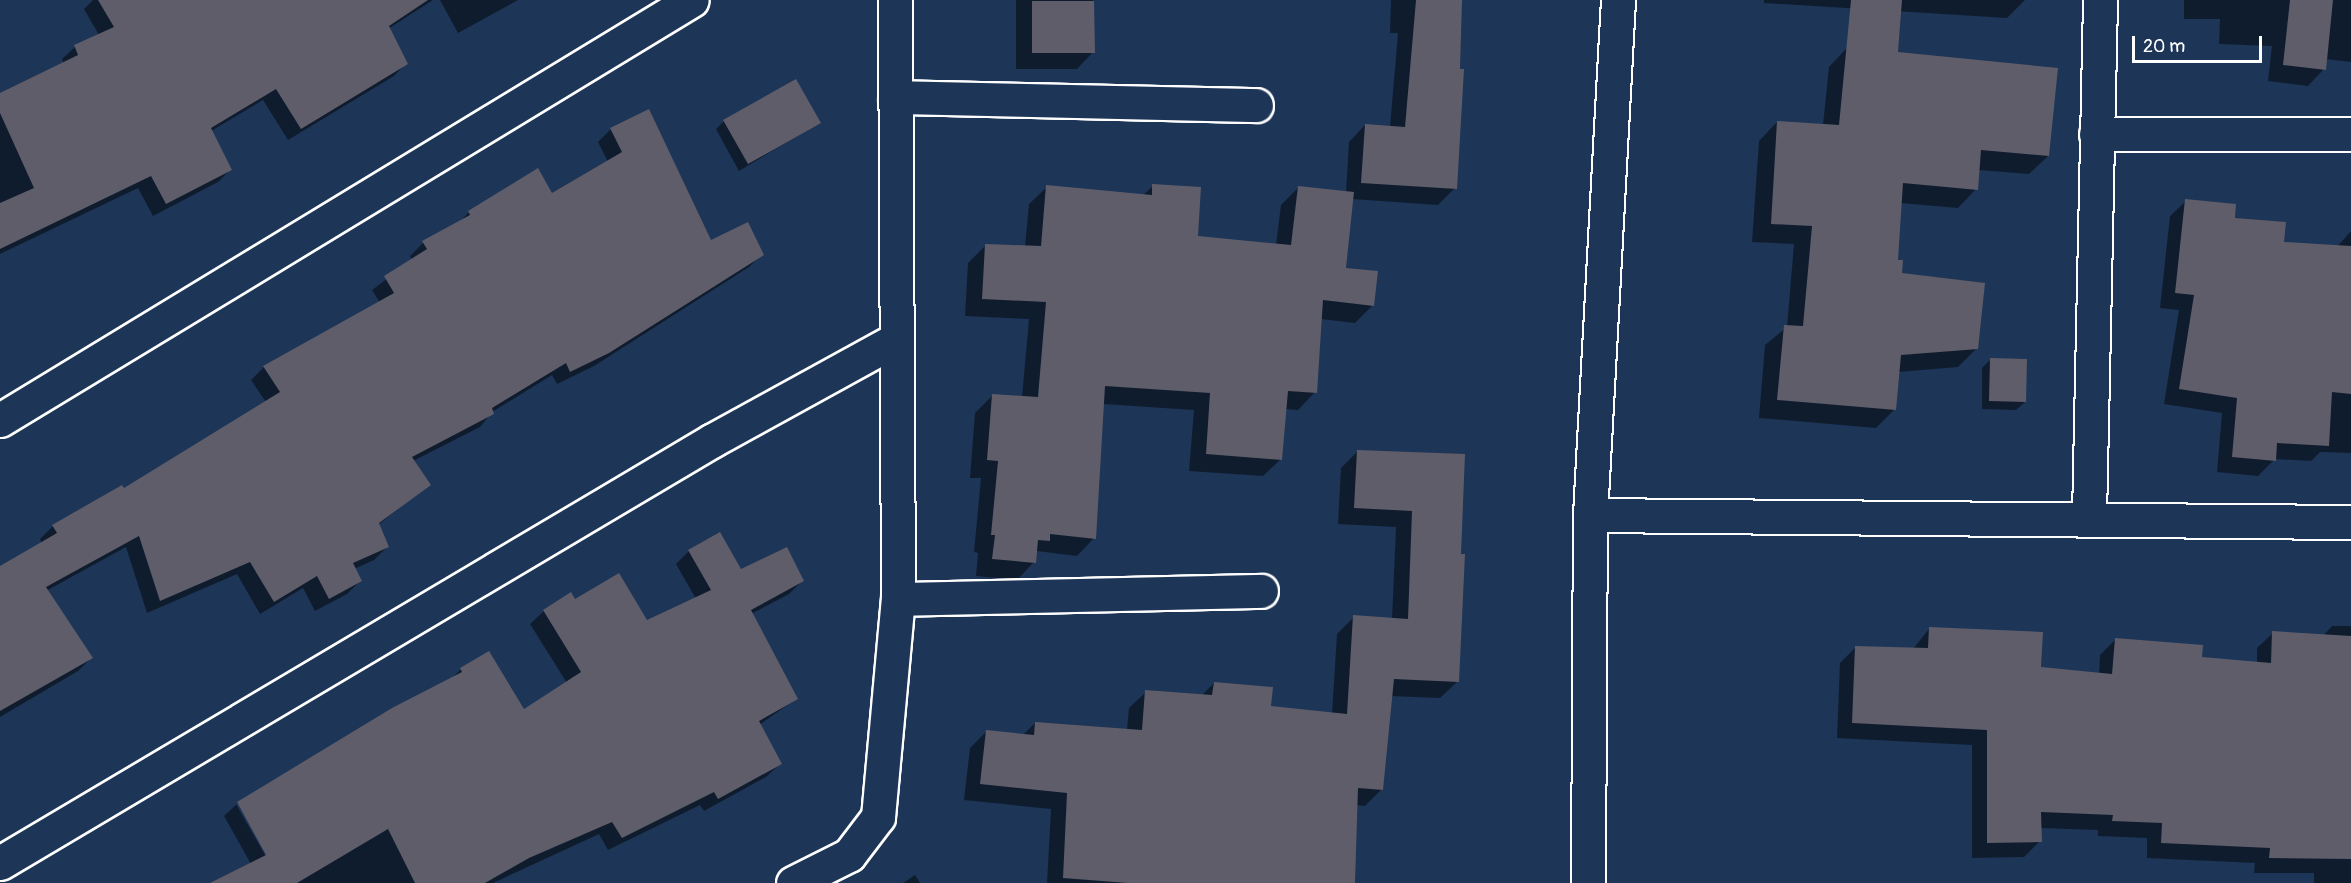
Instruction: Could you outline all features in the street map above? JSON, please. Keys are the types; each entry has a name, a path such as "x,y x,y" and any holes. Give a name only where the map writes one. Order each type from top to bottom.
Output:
{"street":[{"path":"0,420 692,0"},
{"path":"793,883 849,855 878,817 898,599 895,0"},
{"path":"1588,883 1590,515 1618,0"},
{"path":"2089,517 2100,0"},
{"path":"895,97 1256,105"},
{"path":"2096,134 2351,134"},
{"path":"0,862 712,440 895,340"},
{"path":"1590,515 2089,517 2351,522"},
{"path":"898,599 1262,591"}],"building":[{"path":"98,0 428,0 389,26 408,64 301,129 276,89 211,128 232,170 166,204 151,176 0,249 0,203 34,188 0,113 0,93 78,55 74,45 114,27"},
{"path":"1416,0 1462,0 1460,69 1464,69 1457,189 1361,183 1365,124 1405,127"},
{"path":"1851,0 1902,0 1898,52 2058,68 2049,156 1981,150 1978,190 1903,183 1898,260 1903,260 1902,273 1985,283 1978,349 1901,355 1896,410 1777,400 1784,325 1803,326 1812,226 1771,224 1777,121 1839,125"},
{"path":"2290,0 2333,0 2326,70 2283,65"},
{"path":"1032,1 1094,1 1095,53 1032,53"},
{"path":"796,79 821,123 748,164 723,120"},
{"path":"649,109 711,240 748,222 764,255 609,353 570,372 566,363 492,408 494,414 412,457 431,485 379,523 389,547 353,563 362,581 329,599 317,576 274,602 250,562 160,601 139,536 46,587 93,658 0,711 0,566 57,533 52,525 122,485 124,488 280,392 263,366 394,293 384,276 427,249 422,241 470,215 468,211 538,168 552,193 622,152 610,128"},
{"path":"1152,184 1201,187 1198,236 1291,245 1298,186 1354,192 1346,268 1378,271 1374,306 1323,300 1317,393 1288,391 1282,460 1206,454 1210,393 1105,386 1096,539 1050,534 1050,541 1038,540 1036,563 992,559 995,535 991,535 998,461 987,460 992,394 1038,397 1046,302 982,299 985,244 1041,246 1046,185 1152,195"},
{"path":"2185,199 2236,204 2235,218 2286,222 2284,242 2351,246 2351,394 2332,392 2329,446 2277,443 2276,461 2232,457 2237,398 2179,389 2194,295 2175,293"},
{"path":"1990,358 2027,359 2026,402 1989,401"},
{"path":"1357,450 1465,454 1461,554 1465,554 1459,682 1394,679 1383,790 1358,788 1355,883 1128,883 1063,878 1067,793 980,784 986,730 1034,735 1035,722 1142,730 1145,690 1212,695 1214,682 1273,687 1271,706 1347,714 1353,615 1408,619 1412,511 1354,508"},
{"path":"720,532 741,569 787,547 804,581 751,610 798,699 759,721 782,764 718,799 714,792 622,838 612,822 529,858 485,883 415,883 388,829 297,883 210,883 266,855 237,802 392,708 462,672 460,668 489,651 524,709 581,672 543,610 571,592 575,599 619,573 647,620 711,590 688,550"},
{"path":"1929,627 2043,632 2041,667 2112,674 2115,638 2203,645 2202,657 2271,663 2272,631 2351,636 2351,859 2269,858 2270,848 2161,843 2162,823 2112,821 2113,815 2041,812 2042,842 1987,843 1987,730 1852,723 1855,646 1928,648"}]}
